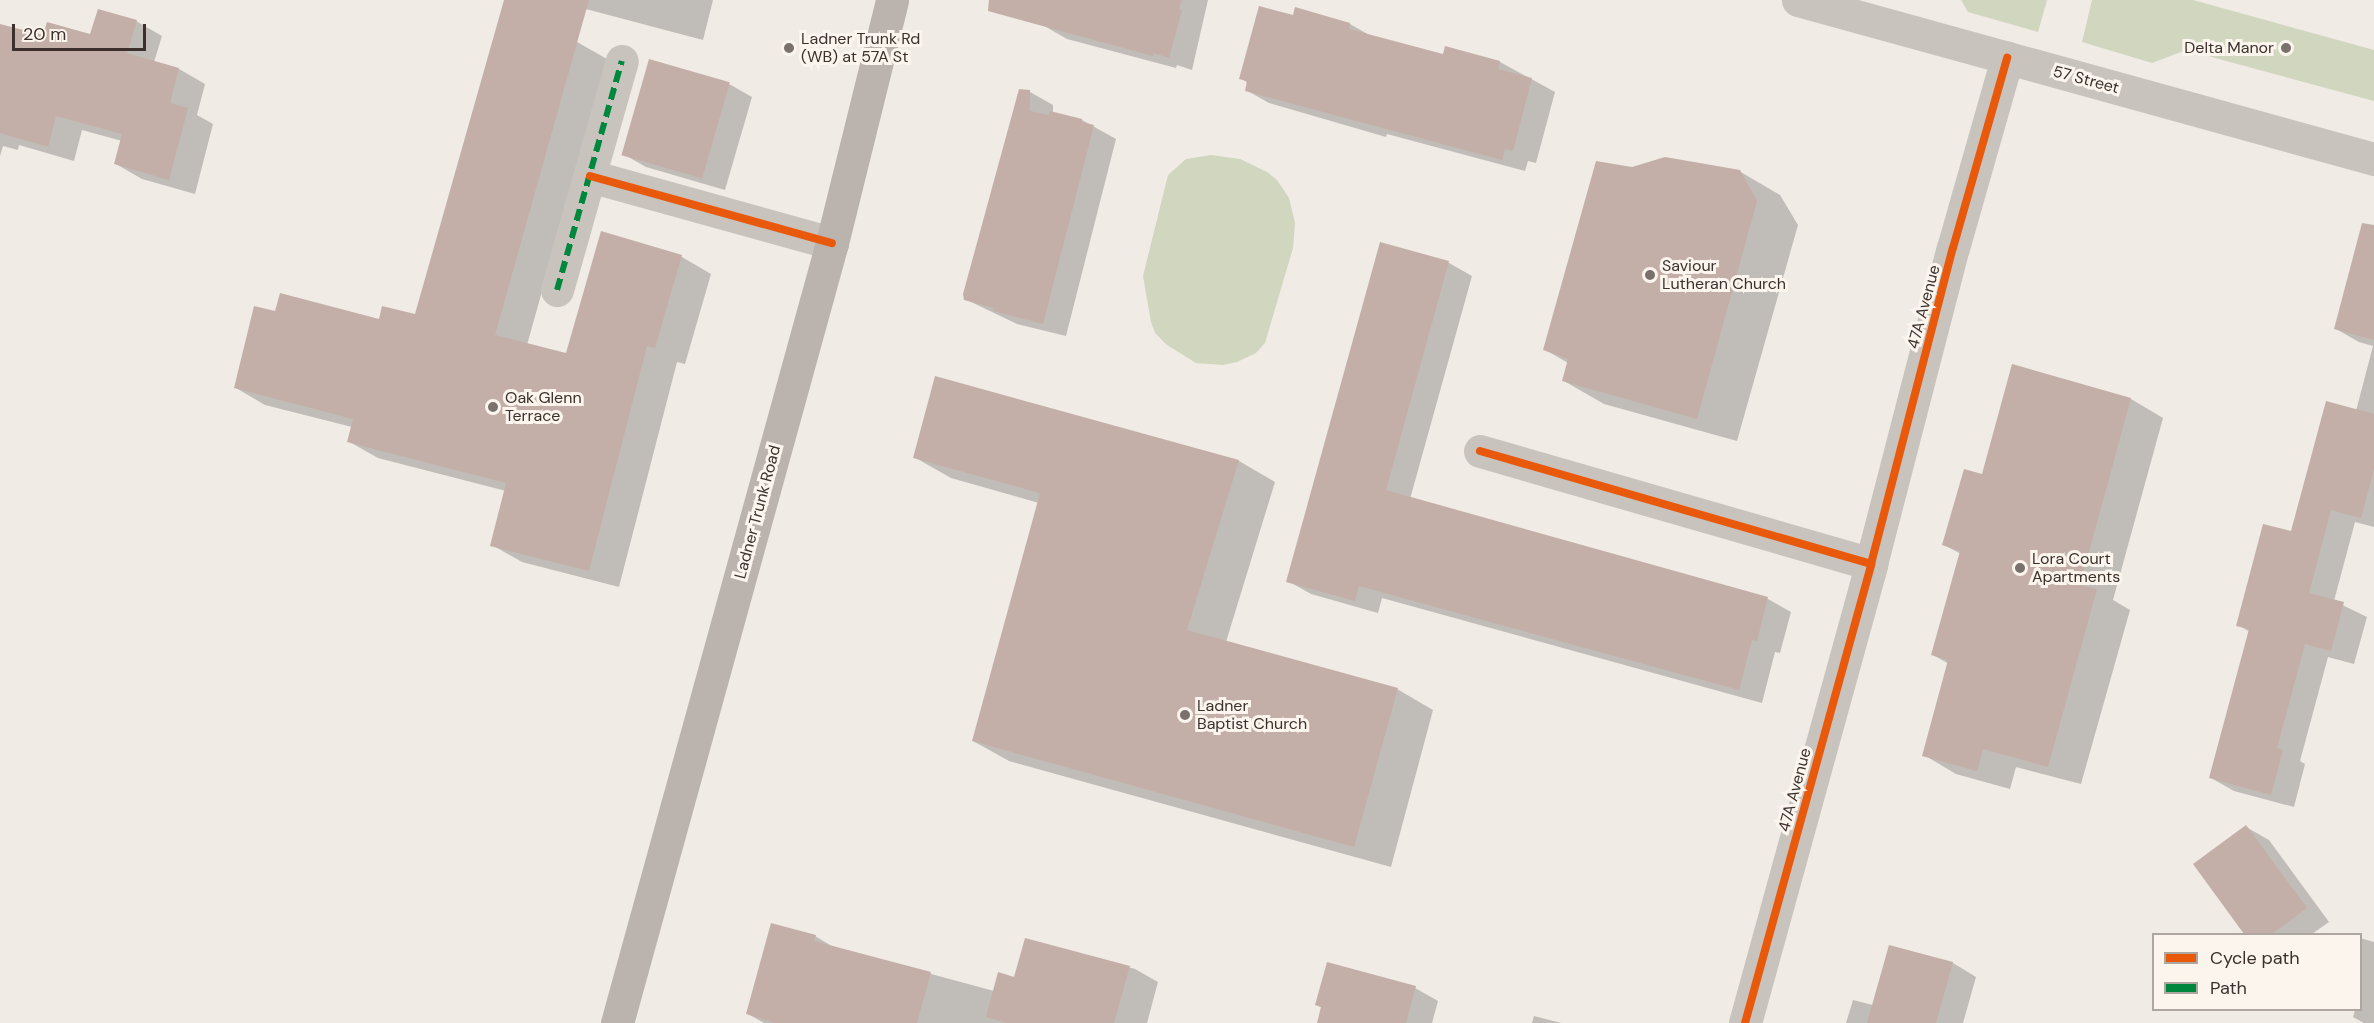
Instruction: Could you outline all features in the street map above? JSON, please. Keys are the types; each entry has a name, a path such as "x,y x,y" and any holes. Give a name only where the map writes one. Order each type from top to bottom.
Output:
{"main road":[{"name":"Ladner Trunk Road","path":"617,1023 832,243 892,0"}],"street":[{"name":"57 Street","path":"1798,0 2374,159"},
{"name":"47A Avenue","path":"1745,1023 1871,564 1953,248 2007,58"},
{"path":"557,290 622,61"},
{"path":"590,176 832,243"},
{"path":"1480,451 1871,564"}],"green space":[{"path":"1961,0 2047,0 2038,32 1968,12"},
{"name":"Delta Manor","path":"2092,0 2193,0 2374,50 2374,101 2186,50 2152,63 2082,42"},
{"path":"1211,155 1240,159 1267,172 1277,180 1289,198 1295,223 1293,248 1265,343 1256,353 1237,362 1223,365 1196,363 1167,345 1155,333 1143,276 1168,175 1186,159"}],"building":[{"path":"504,0 589,0 495,335 566,353 601,231 682,255 655,348 647,346 589,571 490,546 506,483 347,442 353,419 234,388 254,306 275,311 280,293 379,319 382,306 415,314"},
{"path":"989,0 1182,0 1179,9 1182,10 1169,58 1154,53 1153,56 988,11"},
{"path":"1259,6 1293,15 1295,7 1350,23 1349,29 1443,54 1445,46 1500,61 1498,69 1532,78 1513,151 1505,149 1502,160 1245,91 1247,81 1239,79"},
{"path":"98,9 137,20 127,53 179,68 170,103 188,108 169,180 114,164 122,134 56,116 48,147 0,133 0,24 43,35 47,22 90,34"},
{"path":"649,59 730,82 702,178 621,155"},
{"path":"1019,89 1030,90 1030,111 1049,115 1050,111 1082,119 1082,122 1094,125 1043,324 993,311 994,308 964,300 963,294"},
{"name":"Saviour Lutheran Church","path":"1665,157 1740,170 1757,201 1697,419 1562,381 1568,359 1543,350 1596,161 1632,167"},
{"path":"2362,223 2374,225 2374,340 2334,329"},
{"path":"1380,242 1449,261 1386,490 1768,597 1757,641 1752,640 1739,690 1359,586 1355,601 1286,582"},
{"name":"Lora Court Apartments","path":"2012,364 2131,398 2080,585 2097,589 2048,767 1983,749 1977,771 1922,756 1948,660 1931,655 1960,551 1942,545 1964,469 1982,474"},
{"name":"Ladner Baptist Church","path":"935,376 1239,460 1187,630 1398,688 1354,847 972,741 1040,493 913,458"},
{"path":"2326,401 2374,414 2374,469 2361,518 2331,510 2309,593 2344,602 2331,651 2305,644 2277,748 2283,750 2271,795 2209,778 2249,629 2236,626 2263,524 2291,531"},
{"path":"2246,825 2307,908 2273,933 2243,933 2193,864"},
{"path":"771,923 816,935 814,941 931,972 917,1023 775,1023 746,1014"},
{"path":"1025,938 1130,966 1114,1023 1007,1023 986,1017 998,972 1014,977"},
{"path":"1889,945 1953,962 1936,1023 1867,1023"},
{"path":"1327,962 1416,986 1406,1023 1317,1023 1321,1007 1315,1005"}],"marked path":[{"path":"557,290 622,61"}],"cycle path":[{"path":"1745,1023 1871,564 1953,248 2007,58"},
{"path":"590,176 832,243"},
{"path":"1480,451 1871,564"}],"place":[{"name":"Ladner Trunk Rd (WB) at 57A St","path":"789,48"},
{"name":"Delta Manor","path":"2286,48"},
{"name":"Saviour Lutheran Church","path":"1650,275"},
{"name":"Oak Glenn Terrace","path":"493,407"},
{"name":"Lora Court Apartments","path":"2020,568"},
{"name":"Ladner Baptist Church","path":"1185,715"}]}
